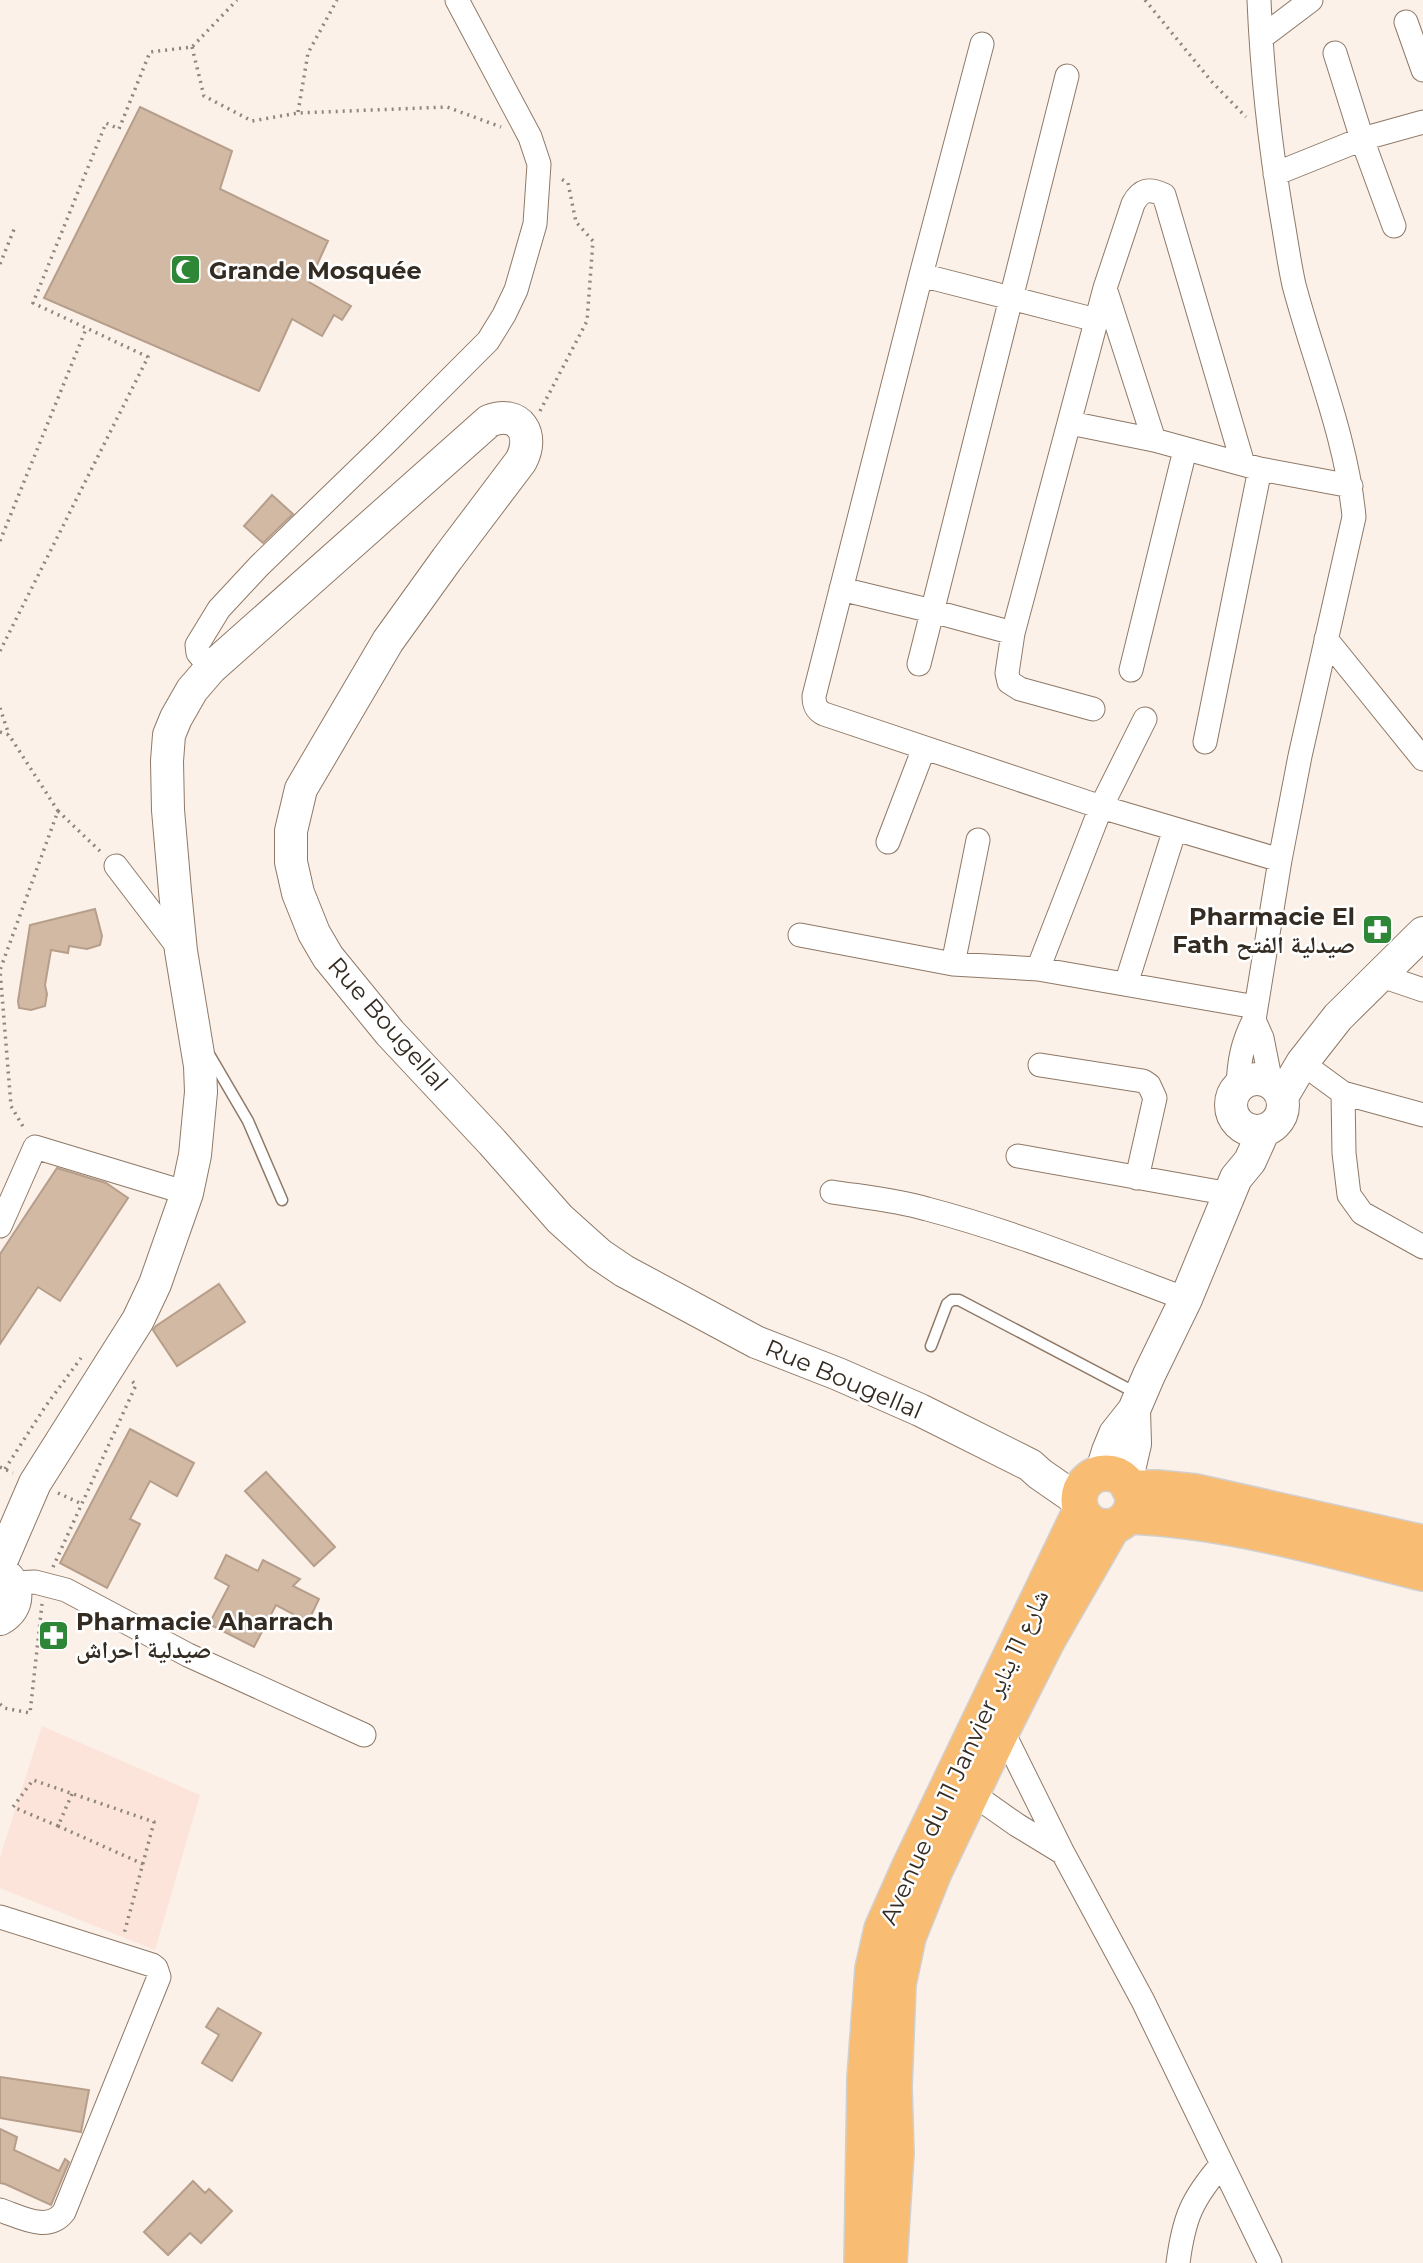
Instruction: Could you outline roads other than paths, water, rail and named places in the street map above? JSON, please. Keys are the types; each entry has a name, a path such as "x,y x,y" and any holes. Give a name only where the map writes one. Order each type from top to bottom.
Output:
{"main road":[{"path":"1106,1497 1167,1488 1196,1492 1423,1543"},
{"path":"1106,1497 1192,1520 1242,1528 1423,1573"},
{"name":"Avenue du 11 Janvier شارع 11 يناير","path":"889,2263 896,2153 894,2087 897,2012 903,1958 962,1787 1002,1730 1048,1639 1106,1497"},
{"name":"Avenue du 11 Janvier شارع 11 يناير","path":"862,2263 865,2078 873,1969 889,1911 962,1787 1106,1497"}],"street":[{"path":"0,1619 8,1614 15,1603 16,1589 4,1573 8,1523 138,1320 155,1284 187,1193 195,1155 201,1092 194,1024 181,951 167,810 169,735 182,705 219,662 198,653 197,645 219,610 259,566 488,341 516,290 528,249 535,224 539,164 530,137 457,0"},
{"path":"1255,1013 1283,1105 1278,1121 1250,1125 1233,1112 1232,1103 1238,1087 1240,1058 1255,1013 1300,756 1354,517 1351,486 1294,282 1271,144 1259,0"},
{"path":"1261,38 1311,0"},
{"path":"1406,22 1423,69"},
{"path":"982,44 814,696 816,708 824,714 1101,807 1280,860"},
{"path":"1335,53 1362,139 1394,226"},
{"path":"919,664 1067,76"},
{"path":"1275,174 1362,139 1423,122"},
{"path":"1094,709 1020,689 1009,682 1007,673 1013,633 1105,288 1138,195 1152,190 1164,195 1252,467 1205,742"},
{"path":"921,275 1096,320"},
{"path":"1105,288 1154,440"},
{"name":"Rue Bougellal","path":"219,662 489,421 504,418 522,427 527,437 527,450 521,461 388,641 302,789 291,831 291,862 298,893 314,933 328,957 390,1033 560,1219 600,1254 624,1271 756,1342 889,1396 1030,1465 1106,1497"},
{"path":"1070,423 1154,440 1252,467 1351,486"},
{"path":"1131,670 1185,450"},
{"path":"841,589 1013,633"},
{"path":"1326,639 1423,760"},
{"path":"1038,968 1101,807 1145,719"},
{"path":"888,842 924,748"},
{"path":"1126,984 1175,829"},
{"path":"953,964 978,840"},
{"path":"116,866 181,951"},
{"path":"1277,1090 1303,1063 1338,1017 1423,933"},
{"path":"800,935 953,964 1038,968 1126,984 1255,1013"},
{"path":"1379,975 1423,990"},
{"path":"1303,1063 1343,1093 1423,1115"},
{"path":"1040,1065 1143,1081 1149,1085 1155,1098 1137,1178"},
{"path":"1238,1087 1254,1079 1277,1090"},
{"path":"1343,1093 1349,1195 1362,1213 1423,1247"},
{"name":"Avenue du 11 Janvier شارع 11 يناير","path":"1106,1497 1135,1444 1137,1403 1233,1186 1232,1157 1250,1125"},
{"path":"0,1226 35,1147 187,1193"},
{"path":"1018,1156 1137,1178 1233,1186"},
{"path":"832,1192 950,1215 1185,1299"},
{"path":"4,1573 66,1590 188,1654 364,1735"},
{"path":"1002,1730 1063,1853 1143,2001 1270,2263"},
{"path":"962,1787 1063,1853"},
{"path":"0,1917 119,1953 152,1965 158,1972 158,1982 64,2212 53,2222 41,2224 0,2210"},
{"path":"1178,2263 1186,2217 1195,2199 1222,2164"}],"lane":[{"path":"194,1024 248,1121 282,1200"},
{"path":"931,1346 943,1310 952,1300 959,1300 1137,1403"}],"place":[{"name":"Grande Mosquée","path":"186,270"},
{"name":"Pharmacie El Fath صيدلية الفتح","path":"1378,930"},
{"name":"Pharmacie Aharrach صيدلية أحراش","path":"53,1635"}]}
